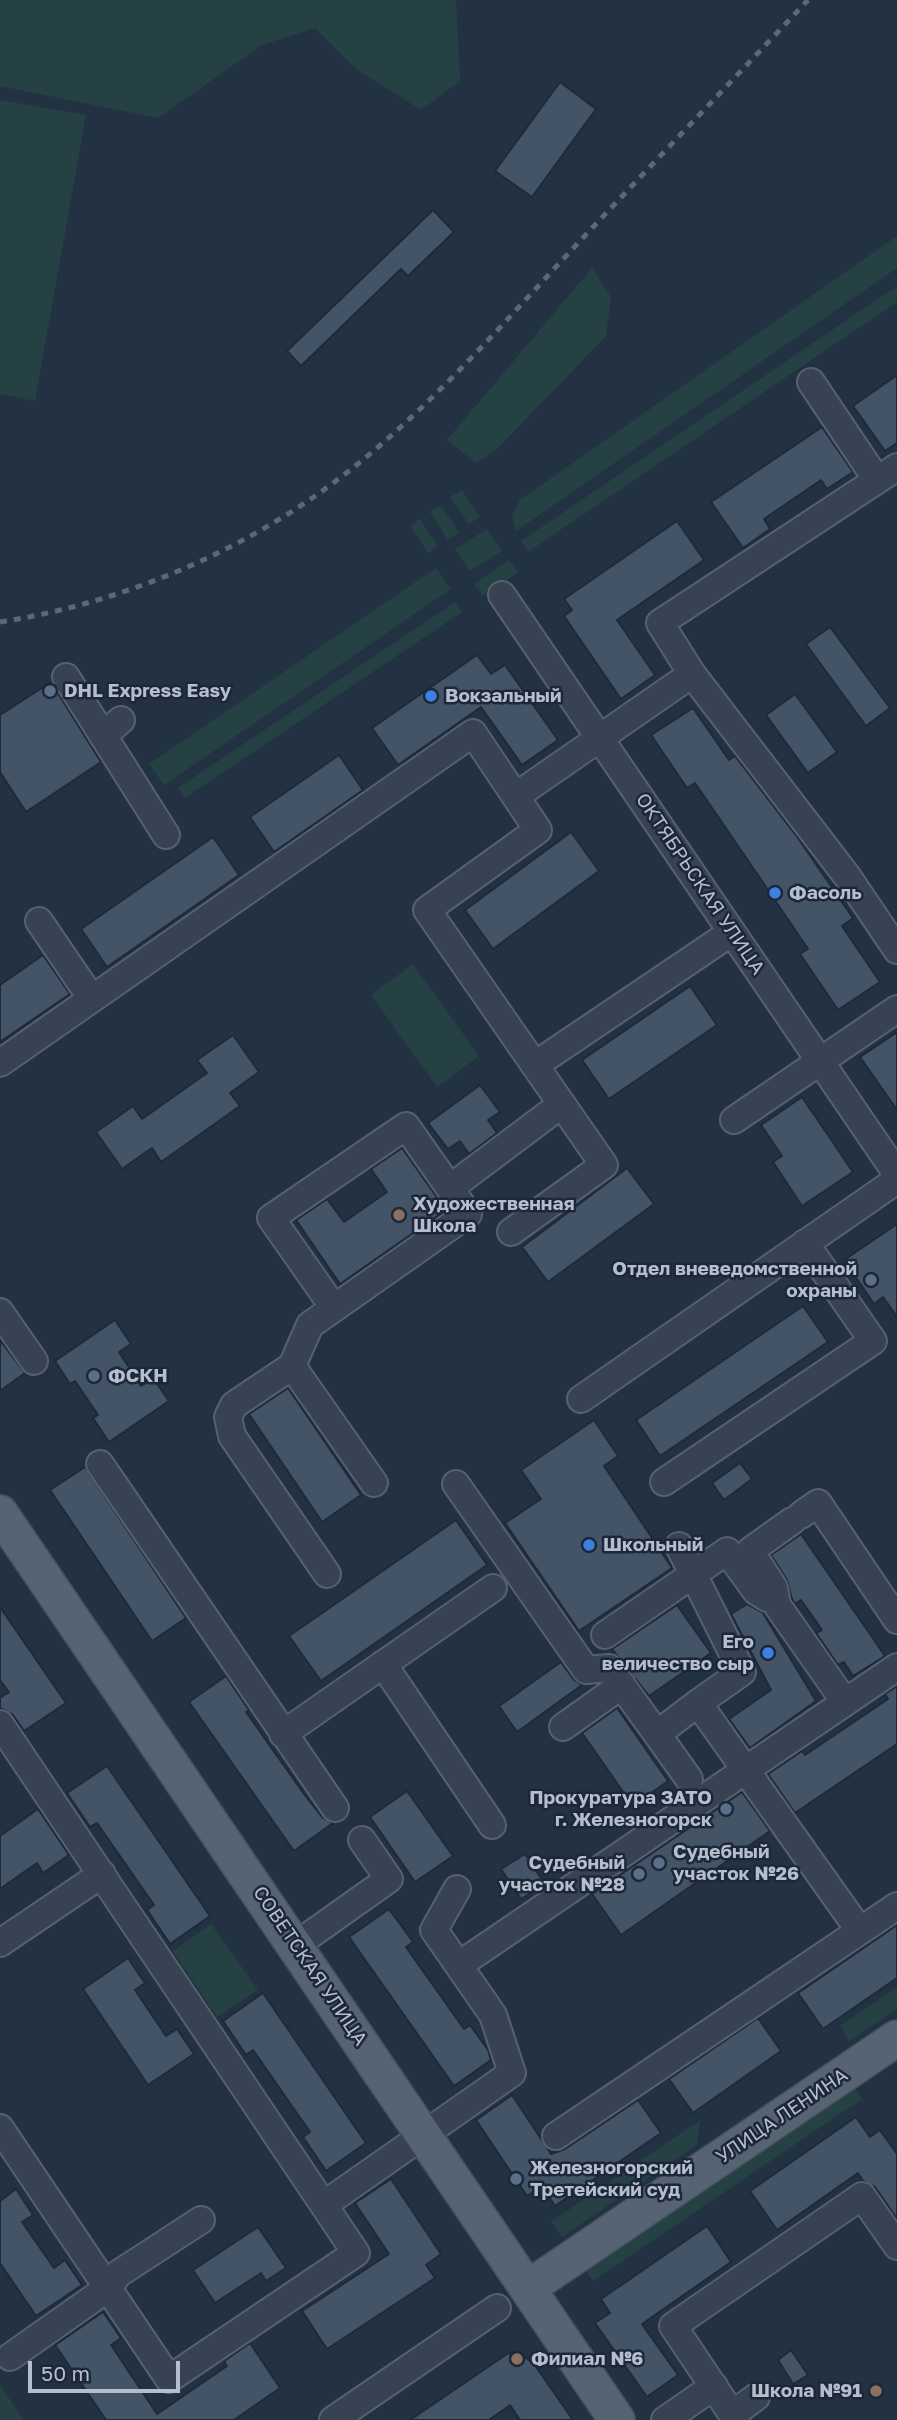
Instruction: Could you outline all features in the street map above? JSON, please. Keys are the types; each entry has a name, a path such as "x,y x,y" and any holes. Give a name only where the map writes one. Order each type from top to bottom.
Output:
{"main road":[{"name":"СОВЕТСКАЯ УЛИЦА","path":"0,1513 617,2420"},
{"name":"УЛИЦА ЛЕНИНА","path":"528,2288 897,2038"}],"street":[{"path":"811,382 887,473 660,623 692,674 847,876 897,950"},
{"name":"ОКТЯБРЬСКАЯ УЛИЦА","path":"502,595 897,1174"},
{"path":"516,796 692,674"},
{"path":"66,677 112,728 166,835"},
{"path":"0,1063 473,733 538,830 427,910 604,1165 511,1232"},
{"path":"39,921 92,999"},
{"path":"535,1065 733,932"},
{"path":"734,1120 897,1009"},
{"path":"450,1188 562,1104"},
{"path":"327,1574 232,1436 228,1417 234,1405 292,1366 310,1325 468,1214 406,1126 271,1218 334,1308"},
{"path":"580,1399 897,1180"},
{"path":"664,1482 885,1345 805,1243"},
{"path":"0,1312 34,1361"},
{"path":"292,1366 374,1483"},
{"path":"100,1464 335,1808"},
{"path":"456,1484 586,1670 609,1668 689,1779"},
{"path":"777,1605 774,1588 750,1551 818,1503 897,1620"},
{"path":"657,1734 742,1672 679,1546"},
{"path":"605,1635 727,1551 756,1591 777,1605 845,1702"},
{"path":"283,1734 493,1588"},
{"path":"383,1664 492,1825"},
{"path":"459,1965 897,1667"},
{"path":"563,1727 622,1685"},
{"path":"698,1703 860,1931"},
{"path":"0,1724 356,2253 169,2379 0,2128"},
{"path":"296,1945 389,1878 362,1840"},
{"path":"0,1943 102,1874"},
{"path":"325,2204 512,2073 493,2015 435,1930 457,1889"},
{"path":"556,2136 897,1906"},
{"path":"756,2398 734,2417 673,2326 862,2196 897,2246"},
{"path":"10,2357 108,2288 118,2274 201,2220"},
{"path":"333,2420 498,2308"},
{"path":"665,2420 714,2386"}],"green space":[{"path":"0,0 456,0 460,81 421,110 355,68 315,28 262,45 158,118 0,86"},
{"path":"0,100 86,115 35,401 0,394"},
{"path":"897,236 897,268 516,531 512,516 520,500"},
{"path":"592,268 611,297 606,336 497,449 476,463 447,440"},
{"path":"897,286 897,302 528,552 521,541"},
{"path":"462,490 480,517 469,524 450,497"},
{"path":"441,505 459,532 448,540 430,512"},
{"path":"420,519 438,546 428,553 410,526"},
{"path":"487,529 502,551 470,571 455,549"},
{"path":"509,560 518,572 483,596 474,584"},
{"path":"436,568 451,589 164,785 149,764"},
{"path":"455,602 462,612 185,798 178,788"},
{"path":"413,964 479,1056 437,1087 371,995"},
{"path":"211,1924 258,1990 217,2017 173,1951"},
{"path":"897,1987 897,2009 849,2041 840,2026"},
{"path":"848,2078 862,2099 593,2281 579,2260"},
{"path":"700,2120 697,2145 562,2237 551,2222"},
{"path":"0,2385 24,2420 0,2420"}],"building":[{"path":"560,82 596,109 532,197 495,171"},
{"path":"433,210 454,232 408,276 401,269 301,366 287,351"},
{"path":"897,375 897,443 885,451 853,406"},
{"path":"822,427 853,472 827,489 821,480 764,519 770,529 743,548 711,502"},
{"path":"677,521 704,560 617,620 655,675 621,699 564,616 572,610 564,599"},
{"path":"830,627 890,708 866,726 806,644"},
{"path":"477,655 491,674 505,665 558,740 522,765 481,707 398,765 372,728"},
{"path":"51,682 101,762 26,812 0,772 0,715"},
{"path":"795,694 837,752 808,773 766,715"},
{"path":"693,708 729,760 735,756 798,838 853,918 842,926 880,982 838,1010 800,954 808,949 747,859 695,783 687,788 651,735"},
{"path":"339,755 363,790 274,852 250,817"},
{"path":"571,832 599,871 493,949 465,910"},
{"path":"213,837 239,875 107,967 81,929"},
{"path":"43,955 70,994 0,1042 0,985"},
{"path":"690,986 717,1025 609,1099 582,1060"},
{"path":"897,1032 897,1110 860,1057"},
{"path":"233,1035 259,1072 230,1093 240,1106 161,1162 152,1148 122,1169 96,1132 133,1106 142,1119 207,1073 197,1060"},
{"path":"480,1085 500,1112 488,1120 497,1133 469,1154 460,1141 448,1149 428,1123"},
{"path":"802,1097 853,1172 802,1206 773,1162 782,1156 761,1125"},
{"name":"Художественная Школа","path":"402,1148 446,1210 340,1284 296,1220 327,1199 344,1222 387,1192 371,1169"},
{"path":"627,1168 654,1204 548,1282 522,1247"},
{"path":"897,1224 897,1317 883,1297 874,1304 844,1260"},
{"path":"803,1306 828,1342 660,1456 636,1420"},
{"path":"115,1320 131,1344 119,1352 141,1386 153,1378 169,1401 109,1442 93,1418 98,1415 75,1381 70,1384 55,1361"},
{"path":"0,1340 25,1373 0,1391"},
{"path":"288,1388 361,1495 322,1522 249,1414"},
{"name":"Школьный","path":"594,1420 618,1456 604,1466 672,1568 579,1631 505,1523 541,1499 521,1470"},
{"path":"740,1463 752,1479 724,1500 712,1483"},
{"path":"85,1467 186,1618 152,1641 50,1490"},
{"path":"456,1520 487,1565 321,1681 289,1636"},
{"path":"801,1534 885,1656 853,1676 844,1662 838,1665 816,1633 822,1630 801,1600 795,1604 787,1580 771,1555"},
{"name":"Его величество сыр","path":"747,1604 763,1613 816,1701 750,1748 729,1719 771,1690 731,1614"},
{"path":"677,1605 711,1653 649,1696 612,1649"},
{"path":"0,1607 66,1703 24,1731 13,1715 0,1708 0,1698 9,1692 0,1680"},
{"path":"561,1662 574,1680 582,1685 517,1732 499,1706"},
{"path":"226,1676 249,1710 246,1712 304,1794 322,1817 333,1823 294,1851 189,1702"},
{"path":"897,1686 897,1744 795,1813 768,1774 802,1751 805,1755 888,1699 885,1694"},
{"path":"617,1708 668,1781 633,1806 582,1733"},
{"path":"107,1766 210,1916 170,1944 147,1910 154,1905 97,1823 90,1827 67,1793"},
{"path":"407,1791 453,1856 415,1882 370,1817"},
{"path":"742,1792 770,1831 621,1935 592,1894"},
{"path":"38,1809 69,1855 43,1873 37,1863 0,1889 0,1836"},
{"path":"525,1854 545,1884 521,1899 501,1869"},
{"path":"389,1909 413,1942 406,1947 464,2029 470,2025 488,2050 491,2060 454,2086 349,1937"},
{"path":"897,1925 897,1978 823,2029 798,1993"},
{"path":"128,1958 145,1983 135,1990 166,2036 177,2029 194,2054 148,2085 83,1989"},
{"path":"263,1993 366,2143 326,2171 303,2137 310,2132 253,2050 246,2055 223,2021"},
{"path":"758,2018 781,2051 693,2113 669,2079"},
{"path":"512,2095 551,2154 565,2149 638,2100 661,2133 555,2206 542,2186 527,2196 476,2120"},
{"path":"856,2117 870,2137 880,2130 897,2154 897,2219 875,2187 863,2181 858,2173 777,2230 750,2191"},
{"path":"391,2179 441,2254 426,2265 435,2278 327,2349 302,2311 389,2254 355,2203"},
{"path":"16,2189 33,2215 22,2222 54,2268 65,2260 82,2285 36,2316 0,2263 0,2201"},
{"path":"707,2226 731,2262 642,2324 678,2375 647,2397 595,2323 610,2313 601,2299"},
{"path":"258,2227 286,2268 266,2281 261,2273 215,2303 193,2270"},
{"path":"103,2312 121,2338 111,2345 157,2414 227,2366 224,2361 250,2343 280,2388 234,2420 106,2420 55,2345"},
{"path":"791,2350 808,2375 793,2384 778,2360"},
{"path":"518,2352 534,2364 573,2420 520,2420 510,2405 489,2420 410,2420 507,2354"}],"railway":[{"path":"0,622 96,600 190,566 235,545 278,520 359,463 417,412 472,357 808,0"}],"place":[{"name":"DHL Express Easy","path":"50,691"},
{"name":"Вокзальный","path":"431,696"},
{"name":"Фасоль","path":"775,893"},
{"name":"Художественная Школа","path":"399,1215"},
{"name":"Отдел вневедомственной охраны","path":"871,1280"},
{"name":"ФСКН","path":"94,1376"},
{"name":"Школьный","path":"589,1545"},
{"name":"Его величество сыр","path":"768,1653"},
{"name":"Прокуратура ЗАТО г. Железногорск","path":"726,1809"},
{"name":"Судебный участок №26","path":"659,1863"},
{"name":"Судебный участок №28","path":"639,1874"},
{"name":"Железногорский Третейский суд","path":"516,2179"},
{"name":"Филиал №6","path":"517,2359"},
{"name":"Школа №91","path":"876,2391"}]}
